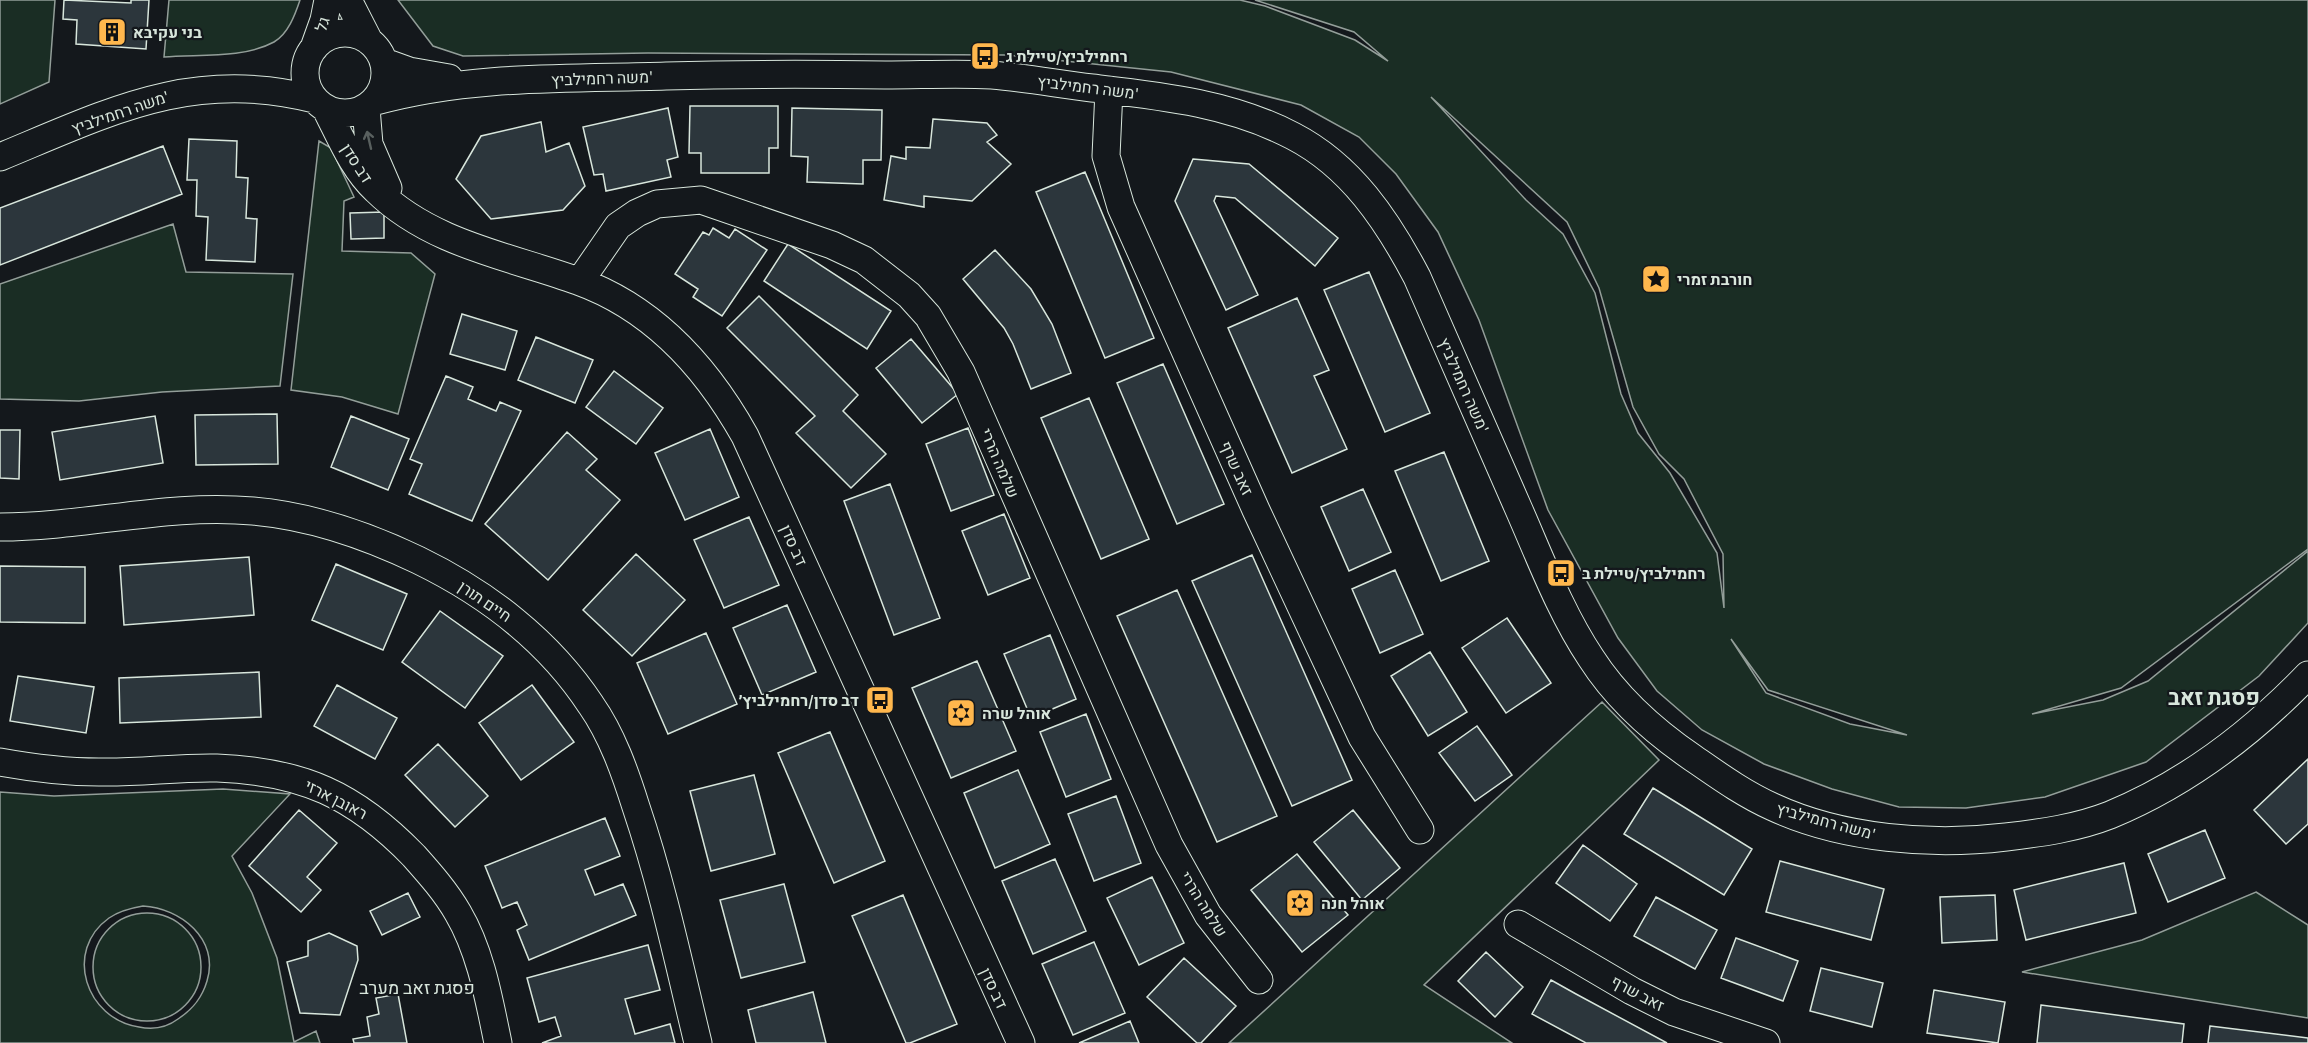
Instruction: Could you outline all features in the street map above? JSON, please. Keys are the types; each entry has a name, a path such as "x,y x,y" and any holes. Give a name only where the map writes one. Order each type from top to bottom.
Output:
{"street":[{"name":"גל","path":"310,56 324,20 328,0"},
{"name":"גל","path":"348,0 377,51"},
{"path":"344,33 358,35 377,51 384,83 371,104 345,113 320,104 305,77 310,56 330,36 344,33"},
{"name":"משה רחמילביץ'","path":"377,51 443,78 483,81 747,74 991,75 1173,98 1226,109 1259,120 1295,137 1327,157 1357,185 1387,224 1417,277 1533,541 1591,659 1644,719 1671,743 1735,787 1775,808 1859,832 1900,840 1943,842 1984,840 2073,827 2108,816 2150,797 2209,762 2282,702 2308,675"},
{"name":"משה רחמילביץ'","path":"244,87 310,56"},
{"name":"משה רחמילביץ'","path":"371,104 411,91 483,81"},
{"name":"משה רחמילביץ'","path":"0,157 89,120 170,94 244,87 320,104"},
{"name":"זאב שרף","path":"1109,90 1106,156 1121,207 1256,510 1362,737 1420,830"},
{"name":"דב סדן","path":"320,104 347,151 374,189 398,208 462,244 580,281 649,319 679,346 728,406 745,436 1021,1043"},
{"name":"דב סדן","path":"371,104 369,144 398,208"},
{"name":"שלמה הררי","path":"580,281 618,226 637,213 657,204 701,200 740,212 864,260 909,295 944,340 961,372 1169,845 1209,915 1259,980"},
{"name":"חיים תורן","path":"0,527 48,526 220,509 284,514 326,524 397,550 436,569 496,606 522,627 571,679 592,705 609,737 627,778 644,830 698,1043"},
{"name":"ראובן ארזי","path":"0,762 52,770 101,772 217,768 256,772 288,776 350,802 378,820 406,848 434,878 459,914 487,988 498,1043"},
{"name":"זאב שרף","path":"1518,924 1632,991 1674,1012 1766,1043"}],"green space":[{"path":"0,0 55,0 49,82 0,104"},
{"path":"169,0 300,0 287,29 274,42 249,51 235,53 164,57"},
{"path":"398,0 1240,0 1265,6 1355,40 1388,61 1354,32 1255,0 2308,0 2308,549 2121,688 2032,714 2103,700 2148,681 2308,551 2308,623 2259,676 2146,762 2045,797 1966,808 1899,807 1832,789 1764,764 1702,730 1657,691 1618,638 1548,510 1479,320 1438,232 1396,174 1359,137 1301,105 1171,72 1007,55 648,53 463,56 433,46","holes":["1431,97 1567,222 1599,288 1633,407 1659,454 1684,479 1723,554 1724,608 1717,553 1670,473 1638,433 1621,394 1595,293 1563,234 1526,200","1731,639 1768,690 1907,735 1850,724 1766,693"]},
{"path":"319,141 331,148 354,197 344,201 342,251 411,253 435,274 398,414 342,397 291,390"},
{"path":"173,224 186,272 293,274 280,386 162,392 79,401 0,399 0,284"},
{"path":"1602,702 1659,760 1424,985 1512,1043 1229,1043"},
{"path":"223,789 290,794 232,856 252,893 277,958 294,1042 316,1031 320,1043 0,1043 0,792 54,796","holes":["143,906 157,908 183,920 194,928 208,952 210,966 202,993 188,1011 164,1026 144,1028 121,1021 105,1011 94,998 87,982 84,965 87,948 95,932 109,918"]},
{"path":"2256,892 2308,925 2308,1018 2022,972 2142,940"},
{"path":"147,913 168,917 185,929 197,946 201,967 197,988 185,1005 168,1017 147,1021 126,1017 109,1005 97,988 93,967 97,946 109,929 126,917"}],"building":[{"name":"בני עקיבא","path":"64,0 131,3 131,0 149,0 146,49 76,44 77,20 63,19"},
{"path":"690,106 778,106 778,148 769,148 769,173 701,173 701,153 689,153"},
{"path":"668,108 678,157 667,160 671,177 606,191 603,174 594,175 583,127"},
{"path":"792,108 882,110 881,160 863,160 863,184 807,182 808,157 791,156"},
{"path":"933,119 987,123 997,135 987,142 1011,164 972,201 924,196 924,207 884,200 891,156 906,159 906,147 930,148"},
{"path":"541,122 546,152 569,143 585,186 563,210 491,219 456,179 481,136"},
{"path":"189,139 237,141 236,177 248,178 246,218 257,219 255,262 206,260 208,217 196,216 197,180 187,180"},
{"path":"163,146 182,194 0,265 0,208"},
{"path":"1193,159 1249,164 1338,238 1315,266 1235,198 1216,196 1214,201 1258,295 1226,310 1175,201"},
{"path":"1085,172 1154,338 1105,358 1036,192"},
{"path":"384,212 384,238 351,239 350,213"},
{"path":"713,228 729,238 735,229 767,250 722,316 693,297 698,289 675,274 703,232 709,235"},
{"path":"788,244 891,311 867,349 764,281"},
{"path":"995,250 1031,289 1052,324 1071,373 1031,389 1004,328 963,279"},
{"path":"1369,272 1430,413 1385,432 1324,290"},
{"path":"759,296 858,395 843,411 886,454 851,488 796,433 815,416 727,328"},
{"path":"1297,298 1329,370 1314,376 1347,449 1292,473 1228,328"},
{"path":"462,314 517,331 505,370 450,354"},
{"path":"536,337 593,360 575,403 518,380"},
{"path":"911,339 958,394 922,423 876,368"},
{"path":"1163,364 1224,504 1177,524 1117,383"},
{"path":"614,371 663,408 636,444 586,407"},
{"path":"446,376 473,387 468,399 496,411 500,402 521,411 472,521 409,494 422,464 410,459"},
{"path":"1089,398 1149,539 1101,559 1041,418"},
{"path":"277,414 278,464 196,465 195,415"},
{"path":"155,416 163,463 60,480 52,432"},
{"path":"351,416 409,439 388,490 331,467"},
{"path":"968,428 994,495 951,511 926,444"},
{"path":"710,429 739,497 685,520 655,453"},
{"path":"0,430 20,430 19,479 0,478"},
{"path":"567,432 597,459 586,470 620,500 548,580 485,524"},
{"path":"1444,452 1489,561 1441,581 1395,471"},
{"path":"890,484 940,618 894,635 844,501"},
{"path":"1363,489 1391,552 1349,571 1321,507"},
{"path":"1004,514 1030,578 988,595 962,531"},
{"path":"749,517 779,585 724,608 694,540"},
{"path":"636,554 685,600 632,656 583,610"},
{"path":"1252,555 1352,780 1292,806 1192,581"},
{"path":"249,557 254,615 124,625 120,566"},
{"path":"336,564 407,594 383,650 312,620"},
{"path":"0,566 85,567 85,623 0,622"},
{"path":"1395,570 1423,634 1380,653 1352,589"},
{"path":"1177,590 1277,816 1217,842 1117,616"},
{"path":"787,605 816,672 762,695 733,628"},
{"path":"440,611 503,656 465,708 402,662"},
{"path":"1507,618 1551,683 1506,713 1462,648"},
{"path":"706,633 737,704 668,734 637,663"},
{"path":"1050,635 1076,699 1031,718 1004,654"},
{"path":"1430,652 1467,712 1428,736 1391,676"},
{"name":"אוהל שרה","path":"977,661 1016,751 951,778 912,688"},
{"path":"259,672 261,717 120,723 119,678"},
{"path":"18,676 94,687 86,733 10,721"},
{"path":"337,685 397,718 375,759 314,726"},
{"path":"532,685 574,742 521,780 479,723"},
{"path":"1086,714 1111,779 1066,797 1040,732"},
{"path":"1477,726 1512,775 1475,801 1439,753"},
{"path":"830,732 885,861 834,883 778,753"},
{"path":"438,744 488,796 455,827 405,775"},
{"path":"2308,759 2308,824 2286,844 2254,810"},
{"path":"1018,770 1050,844 995,868 964,793"},
{"path":"754,775 775,854 711,871 690,791"},
{"path":"1653,788 1752,849 1724,895 1624,834"},
{"path":"1116,796 1141,863 1094,881 1068,814"},
{"path":"299,810 337,843 307,877 321,890 301,912 249,866"},
{"path":"1353,810 1400,868 1362,900 1314,842"},
{"path":"605,818 620,856 585,870 595,895 623,884 636,915 529,960 517,930 527,925 517,902 502,908 485,866"},
{"path":"2205,830 2225,878 2168,902 2148,854"},
{"path":"1583,845 1637,884 1610,921 1556,883"},
{"name":"אוהל חנה","path":"1297,854 1348,915 1302,952 1251,890"},
{"path":"1055,859 1086,931 1033,954 1002,881"},
{"path":"1780,861 1884,889 1871,940 1766,912"},
{"path":"2124,863 2136,913 2026,940 2014,890"},
{"path":"1152,877 1184,943 1139,965 1107,898"},
{"path":"784,884 805,962 741,978 720,900"},
{"path":"408,893 420,917 382,935 370,911"},
{"path":"903,895 957,1024 910,1043 906,1043 852,916"},
{"path":"1995,895 1997,940 1942,943 1940,897"},
{"path":"1656,897 1717,930 1695,969 1634,936"},
{"path":"329,933 357,946 358,960 340,1015 300,1013 287,962 308,956 308,941"},
{"path":"1736,938 1798,961 1783,1001 1721,978"},
{"path":"1094,942 1125,1013 1073,1035 1042,964"},
{"path":"648,945 660,990 625,999 635,1034 670,1024 675,1043 542,1043 561,1036 555,1017 539,1022 527,978"},
{"path":"1486,952 1523,987 1495,1017 1458,981"},
{"path":"1184,958 1236,1006 1201,1043 1197,1043 1147,997"},
{"path":"1821,968 1883,983 1872,1027 1810,1011"},
{"path":"1551,980 1667,1043 1586,1043 1532,1014"},
{"path":"1934,990 2005,1002 1998,1043 1927,1033"},
{"path":"813,992 826,1043 756,1043 748,1010"},
{"path":"398,994 407,1043 354,1043 353,1039 370,1036 367,1017 379,1014 376,998"},
{"path":"2041,1005 2184,1024 2182,1043 2037,1043"},
{"path":"1130,1021 1139,1043 1079,1043"},
{"path":"2210,1026 2308,1038 2308,1043 2208,1043"}],"place":[{"name":"בני עקיבא","path":"112,32"},
{"name":"רחמילביץ/טיילת ג","path":"985,56"},
{"name":"חורבת זמרי","path":"1656,279"},
{"name":"רחמילביץ/טיילת ב","path":"1561,573"},
{"name":"דב סדן/רחמילביץ׳","path":"880,700"},
{"name":"אוהל שרה","path":"961,713"},
{"name":"אוהל חנה","path":"1300,903"}],"district":[{"name":"פסגת זאב","path":"2214,697"},
{"name":"פסגת זאב מערב","path":"417,988"}]}
